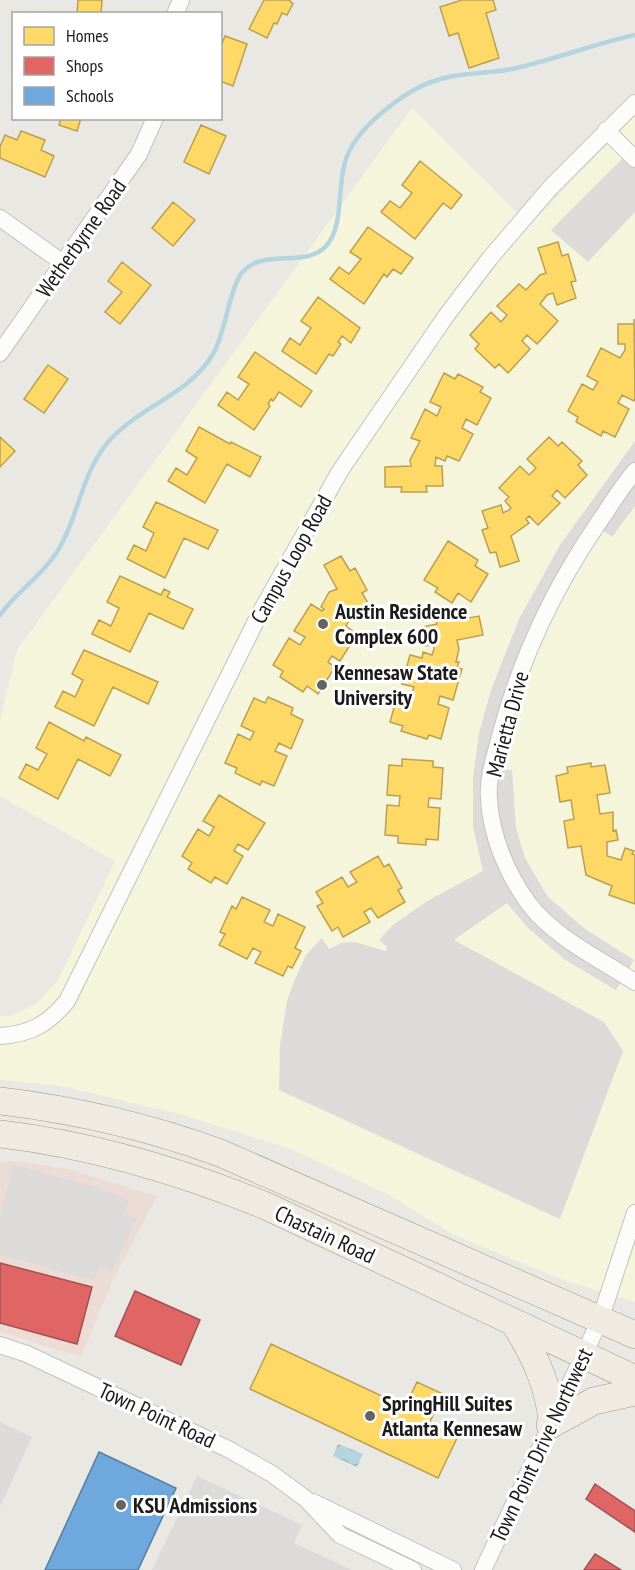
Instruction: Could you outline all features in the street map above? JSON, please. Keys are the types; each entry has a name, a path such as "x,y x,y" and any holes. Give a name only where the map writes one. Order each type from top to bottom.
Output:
{"main road":[{"name":"Chastain Road","path":"0,1101 119,1122 220,1153 635,1335"},
{"name":"Chastain Road","path":"0,1134 77,1146 133,1159 217,1186 266,1206 635,1379"},
{"path":"515,1324 542,1372 550,1399 551,1422 594,1401 635,1392"}],"street":[{"name":"Campus Loop Road","path":"0,1036 20,1035 39,1028 55,1016 67,1001 260,613 340,471 446,316 490,258 550,188 635,103"},
{"name":"Wetherbyrne Road","path":"0,353 139,154 154,120"},
{"path":"606,130 635,159"},
{"path":"0,218 63,263"},
{"name":"Marietta Drive","path":"635,471 577,553 538,624 502,729 488,797 493,828 504,859 530,905 552,927 635,982"},
{"name":"Town Point Drive Northwest","path":"483,1570 600,1320 635,1212"},
{"name":"Town Point Road","path":"0,1345 27,1354 228,1449 272,1474 306,1499 340,1534 414,1570"},
{"name":"Town Point Road","path":"306,1499 453,1570"}],"shaded area":[{"name":"Kennesaw State University","path":"412,108 530,225 635,115 635,1302 563,1280 454,1235 387,1194 291,1149 183,1115 62,1086 0,1080 0,1016 11,1016 37,1003 58,980 115,861 0,796 0,720 17,650"},
{"path":"635,146 635,212 588,262 551,230"},
{"path":"635,441 635,506 612,537 596,526 538,624 492,769 512,770 516,828 525,858 548,897 585,929 634,960 616,990 564,959 526,926 507,903 454,940 604,1022 623,1051 560,1219 279,1090 280,1045 287,1001 294,981 306,955 322,938 329,949 341,943 355,942 386,951 387,947 379,940 393,925 427,901 483,871 473,827 473,779 479,733 491,690 519,619 560,545"},
{"path":"16,1161 68,1169 157,1196 112,1282 81,1357 0,1332 0,1162"},
{"path":"13,1165 97,1187 129,1200 125,1212 137,1218 111,1272 100,1266 93,1280 0,1255 0,1215"},
{"path":"0,1422 32,1437 0,1507"},
{"path":"197,1476 302,1525 294,1543 352,1570 152,1570"}],"water":[{"path":"338,1444 363,1454 357,1467 333,1456"}],"building: Homes":[{"path":"78,0 102,0 101,12 77,12"},
{"path":"264,0 289,0 293,4 287,15 282,13 277,24 274,23 267,38 249,29"},
{"path":"462,0 493,0 496,10 486,13 499,58 469,68 458,33 449,36 440,7"},
{"path":"225,36 247,44 233,86 222,82 222,44"},
{"path":"60,120 80,120 77,131 59,125"},
{"path":"201,125 226,136 209,174 184,162"},
{"path":"21,131 45,140 41,150 54,156 45,177 0,158 0,147 5,135 17,140"},
{"path":"420,161 462,195 451,209 443,203 415,239 381,212 390,201 400,208 412,193 402,185"},
{"path":"173,202 195,220 173,246 152,228"},
{"path":"368,227 413,258 401,274 393,269 387,277 384,274 364,304 330,279 339,267 349,274 361,259 350,252"},
{"path":"558,242 562,256 568,254 576,281 571,282 576,298 557,305 553,293 547,295 540,304 558,321 537,344 527,335 522,341 530,349 508,373 499,364 495,368 475,349 479,344 470,335 491,312 501,322 507,315 497,306 519,284 526,290 540,275 546,273 538,248"},
{"path":"122,262 151,285 120,324 105,312 122,292 108,281"},
{"path":"318,297 360,328 351,343 342,336 338,342 341,344 333,356 329,354 316,374 282,351 290,338 300,345 311,328 301,321"},
{"path":"634,319 635,398 634,401 622,395 618,403 629,409 615,437 603,431 601,436 576,422 578,417 568,411 582,384 593,390 598,382 587,376 601,348 620,358 625,350 625,344 618,344 618,324 634,324"},
{"path":"255,352 312,391 301,407 279,392 273,401 271,399 268,404 270,406 254,430 218,405 227,392 238,400 249,384 238,377"},
{"path":"48,365 68,379 44,413 24,399"},
{"path":"444,373 455,379 458,374 483,387 480,392 491,398 477,425 466,419 462,428 473,434 459,461 447,456 445,461 436,457 435,466 442,466 443,486 426,486 427,492 401,492 402,487 385,487 385,467 411,466 410,460 420,441 411,438 425,409 437,416 441,407 430,402"},
{"path":"199,427 230,444 231,442 261,457 250,477 227,464 205,503 168,481 176,468 187,475 197,458 186,451"},
{"path":"0,437 15,451 0,467"},
{"path":"549,437 558,446 562,442 582,461 578,465 587,475 565,498 557,490 552,496 560,503 538,525 529,516 526,519 529,523 511,536 519,561 500,567 496,552 490,553 482,530 488,528 482,511 501,505 503,513 511,508 505,501 509,497 499,488 520,466 529,475 536,468 527,459"},
{"path":"156,502 218,530 208,549 184,538 165,578 127,559 134,545 146,551 154,533 143,527"},
{"path":"448,541 478,560 475,566 488,574 471,602 458,593 452,603 435,592 438,588 424,580"},
{"name":"Austin Residence Complex 600","path":"341,556 350,571 355,568 367,590 362,593 371,608 352,618 348,610 343,614 342,618 348,622 346,626 357,634 340,661 332,656 328,662 335,667 318,694 307,686 303,692 280,677 283,671 273,665 289,638 300,645 305,637 294,631 311,604 322,611 324,609 321,607 329,592 337,589 324,565"},
{"path":"120,576 161,595 164,589 170,592 167,597 193,609 183,629 149,613 130,652 92,634 99,620 111,626 119,608 107,602"},
{"path":"462,614 463,619 479,616 483,635 457,640 459,649 456,662 459,662 457,668 462,669 453,700 440,696 438,704 449,708 441,739 429,735 427,739 401,731 403,726 390,722 398,693 411,696 414,687 402,684 410,655 422,658 423,652 432,655 434,649 434,645 425,646 422,627 437,624 436,619"},
{"path":"84,650 158,682 148,704 113,687 94,726 55,707 63,691 75,697 83,680 72,674"},
{"path":"268,697 293,708 291,714 303,720 291,749 279,743 275,751 287,756 274,786 262,781 260,785 235,773 237,768 225,763 238,734 250,740 254,732 241,726 254,698 265,703"},
{"path":"49,722 84,741 86,737 121,755 110,776 78,759 58,799 19,778 26,764 38,770 47,754 36,748"},
{"path":"402,759 433,761 433,767 443,768 441,799 429,798 428,807 440,808 438,840 426,839 426,845 398,843 398,836 385,835 387,805 399,806 400,796 387,795 389,765 402,766"},
{"path":"591,763 591,767 605,765 610,793 597,795 600,814 613,812 613,831 616,830 618,840 607,842 607,856 621,860 625,848 634,851 632,854 635,855 635,904 609,895 612,886 586,875 581,846 568,848 564,821 574,819 571,800 560,802 556,776 568,773 567,767"},
{"path":"219,795 265,823 248,850 238,844 234,851 243,856 227,884 215,877 211,883 188,869 192,863 182,856 198,829 209,836 214,827 203,821"},
{"path":"378,856 384,867 389,864 402,888 398,890 405,902 378,918 371,908 364,912 370,922 343,937 338,927 332,931 317,906 323,903 316,892 342,877 348,887 357,882 350,872"},
{"path":"242,897 270,910 264,922 273,926 278,914 305,927 295,948 301,951 292,968 288,966 283,976 255,963 261,952 253,948 247,959 219,945 225,934 220,932 232,906 236,909"},
{"name":"SpringHill Suites Atlanta Kennesaw","path":"271,1344 405,1407 417,1382 443,1394 429,1424 457,1438 438,1478 250,1389"}],"building: Shops":[{"path":"0,1263 92,1287 77,1344 0,1323"},
{"path":"135,1291 200,1320 181,1365 115,1336"},
{"path":"595,1484 635,1511 635,1532 586,1499"},
{"path":"595,1554 621,1570 584,1570"}],"building: Schools":[{"name":"KSU Admissions","path":"99,1452 176,1488 138,1570 45,1570"}],"waterway":[{"path":"0,615 57,552 92,467 109,441 135,418 191,380 213,354 221,335 233,291 241,274 260,261 308,256 327,245 336,226 342,176 348,154 363,131 374,120 412,91 437,80 512,69 635,35"}],"place":[{"name":"Austin Residence Complex 600","path":"323,624"},
{"name":"Kennesaw State University","path":"322,685"},
{"name":"SpringHill Suites Atlanta Kennesaw","path":"370,1416"},
{"name":"KSU Admissions","path":"121,1505"}]}
